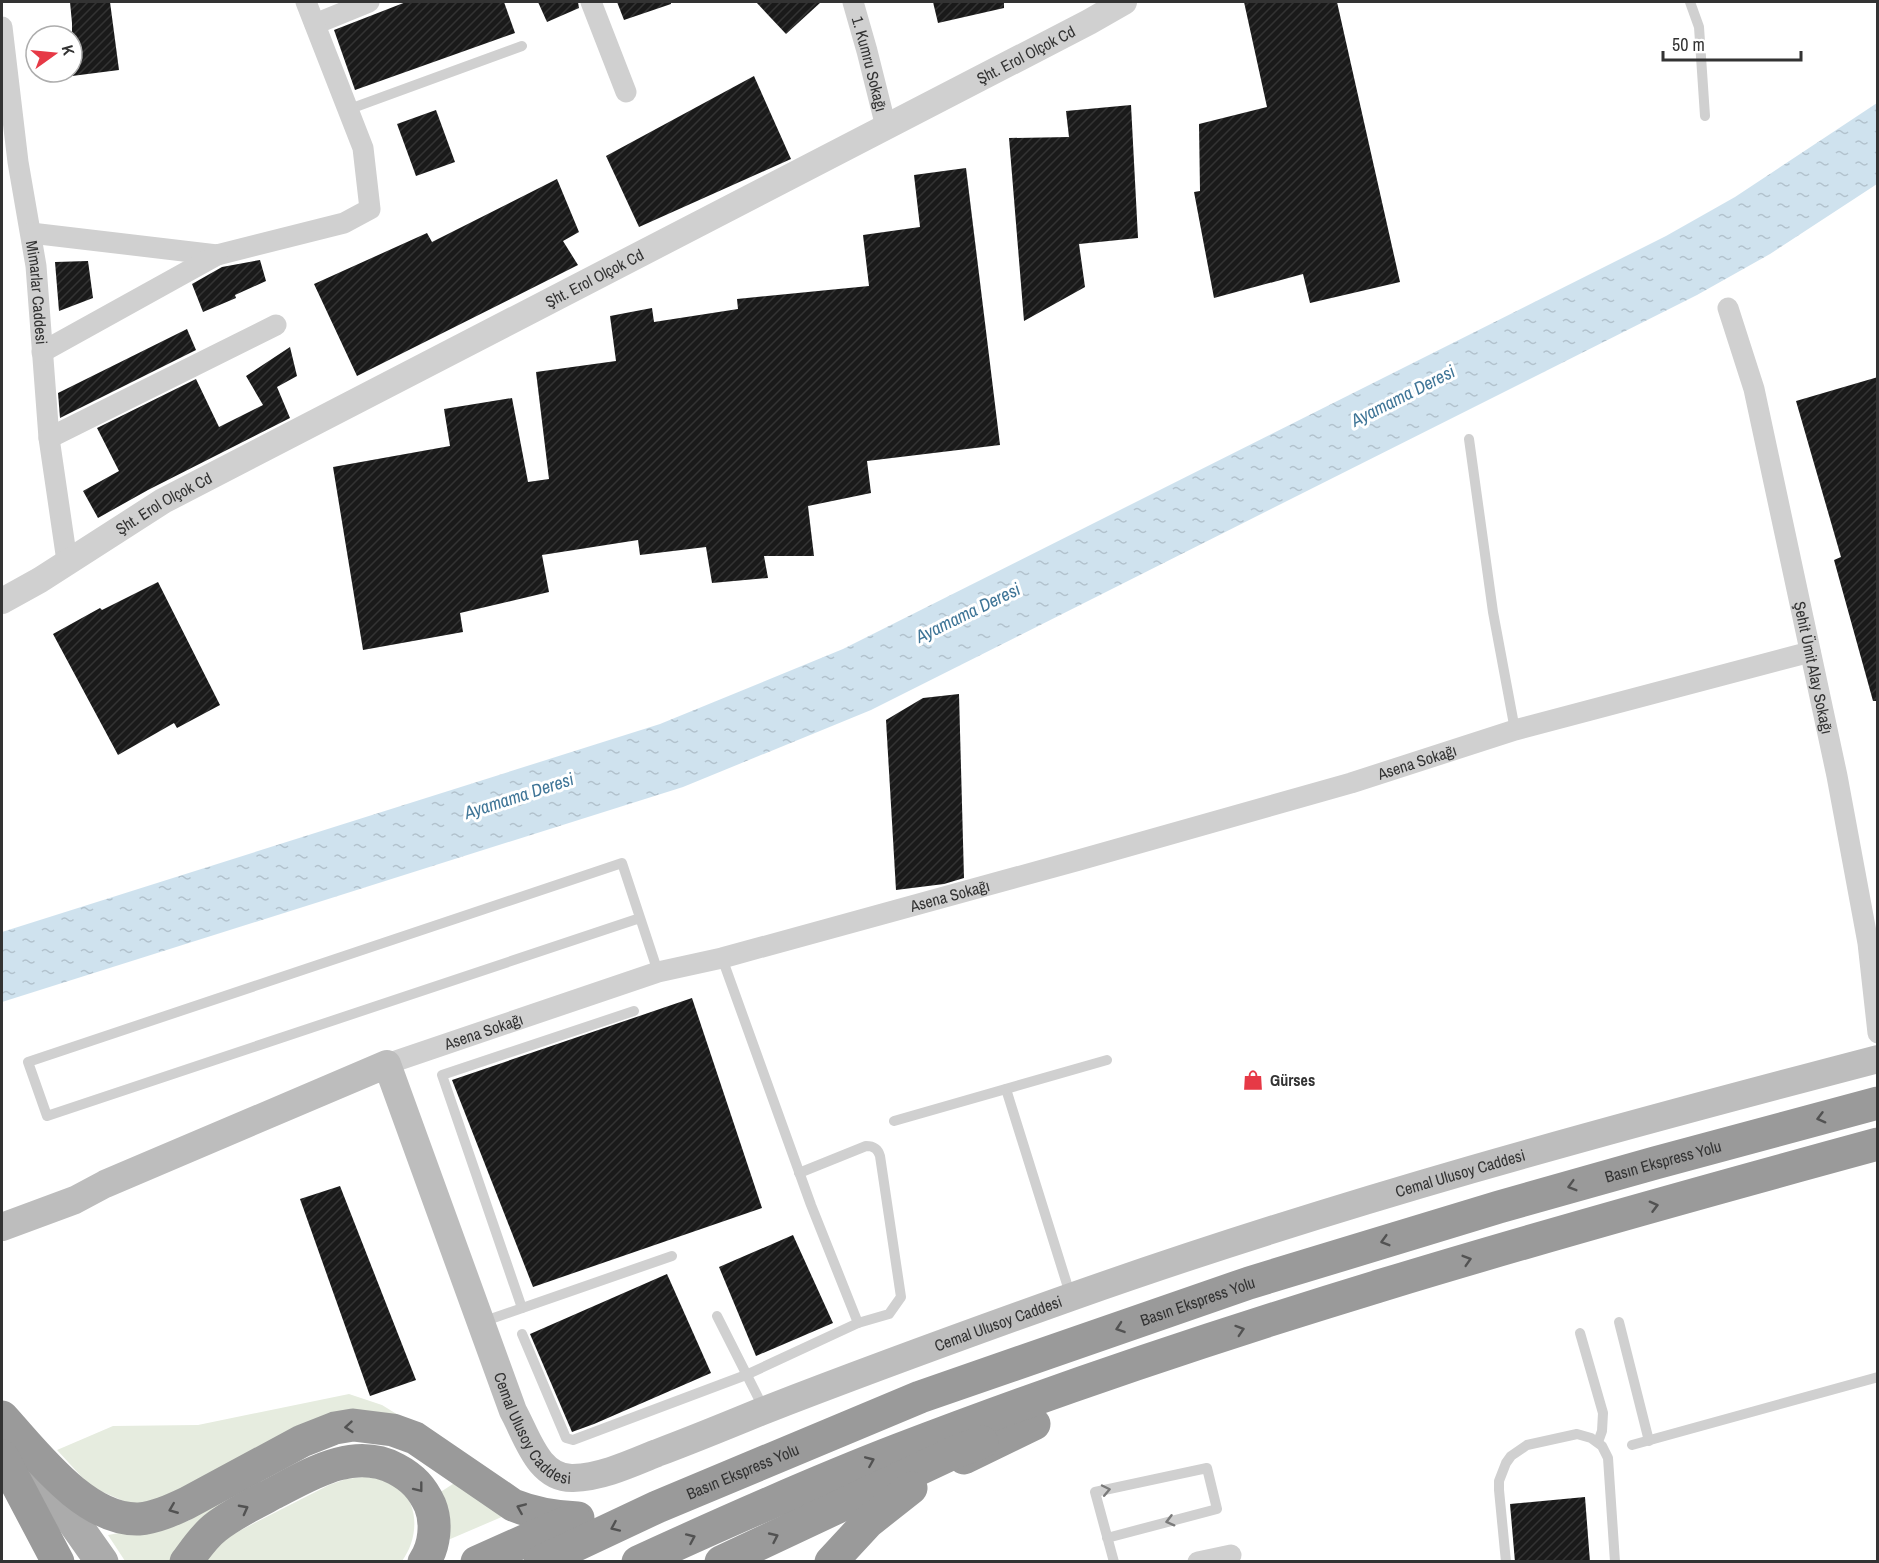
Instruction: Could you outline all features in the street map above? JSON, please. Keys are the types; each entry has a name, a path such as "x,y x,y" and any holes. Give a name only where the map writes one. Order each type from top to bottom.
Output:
{"highway":[{"name":"Basın Ekspress Yolu","path":"540,1562 657,1507 920,1397 1249,1283 1655,1163 1878,1103"},
{"path":"638,1562 896,1450 1185,1349 1350,1294 1518,1244 1878,1144"},
{"path":"831,1562 868,1522 917,1484 947,1466 1034,1424 1127,1384 1185,1349"},
{"path":"477,1562 578,1518 813,1424 856,1409 920,1397"},
{"path":"2,1418 77,1495 94,1507 126,1518 139,1519 168,1511 302,1441 335,1428 353,1425 393,1430 415,1438 513,1505 530,1512 554,1517 578,1518"},
{"path":"721,1562 952,1453 1034,1424"},
{"path":"2,1455 58,1562"},
{"path":"186,1562 214,1528 235,1514 317,1472 338,1464 371,1460 390,1465 409,1475 423,1490 433,1511 435,1534 424,1562"}],"main road":[{"name":"Cemal Ulusoy Caddesi","path":"387,1064 513,1411 542,1465 553,1474 569,1478 618,1469 765,1410 1071,1297 1238,1239 1633,1123 1878,1059"},
{"name":"Asena Sokağı","path":"105,1184 387,1064"},
{"path":"2,1208 66,1190 105,1184"},
{"path":"2,1227 75,1200 105,1184"},
{"path":"2,1418 102,1562"},
{"path":"2,1455 41,1504 80,1562"}],"street":[{"path":"42,352 217,255 344,223 370,209 363,148 306,2"},
{"path":"315,24 369,2"},
{"path":"591,2 626,92"},
{"name":"1. Kumru Sokağı","path":"853,2 886,128"},
{"name":"Şht. Erol Olçok Cd","path":"2,601 40,580 163,501 886,128 1124,2"},
{"name":"Mimarlar Caddesi","path":"2,27 18,162 36,266 49,438 67,561"},
{"path":"31,233 217,255"},
{"name":"Şehit Ümit Alay Sokağı","path":"1728,308 1754,389 1837,776 1868,943 1878,1033"},
{"path":"49,438 276,326"},
{"name":"Asena Sokağı","path":"387,1064 658,972 722,958 1079,860 1340,786 1515,730 1810,651"},
{"path":"1198,1562 1231,1556"}],"lane":[{"path":"1690,2 1699,27 1705,116"},
{"path":"348,110 522,46"},
{"path":"1469,439 1493,612 1515,730"},
{"path":"640,918 47,1116 28,1062 622,863 658,972"},
{"path":"722,958 799,1173 858,1323"},
{"path":"522,1308 442,1075 634,1011"},
{"path":"894,1121 1107,1060"},
{"path":"1006,1089 1071,1297"},
{"path":"522,1334 566,1438 573,1440 746,1375 858,1323 889,1314 901,1297 879,1153 875,1148 866,1146 799,1173"},
{"path":"481,1322 672,1256"},
{"path":"717,1316 765,1410"},
{"path":"1619,1322 1649,1441"},
{"path":"1580,1333 1603,1413 1602,1431 1598,1442"},
{"path":"1632,1445 1878,1377"},
{"path":"1506,1562 1499,1490 1499,1480 1506,1463 1511,1456 1527,1445 1577,1434 1598,1442 1608,1458 1615,1562"},
{"path":"1107,1538 1217,1509 1207,1468 1095,1492 1107,1538 1114,1562"}],"shaded area":[{"path":"349,1394 382,1405 416,1426 382,1416 140,1508 91,1487 57,1450 113,1426 198,1425"},
{"path":"364,1477 395,1485 411,1505 414,1514 413,1534 411,1544 402,1561 201,1562 217,1544 241,1530 329,1485 346,1479"},
{"path":"456,1482 504,1516 448,1540 439,1493"},
{"path":"228,1496 171,1561 125,1561 108,1535 188,1521"}],"water":[{"name":"Ayamama Deresi","path":"1877,103 1877,184 1770,254 1697,295 871,710 683,787 2,1002 2,932 660,724 843,649 1666,236 1735,197"}],"building":[{"path":"70,2 110,2 119,70 84,74 84,24 72,23"},
{"path":"406,2 504,2 515,33 355,90 334,30"},
{"path":"538,2 578,2 579,8 547,22"},
{"path":"617,2 671,2 671,4 624,20"},
{"path":"756,2 821,2 786,34"},
{"path":"933,2 1004,2 1004,8 938,23"},
{"path":"1244,2 1337,2 1400,282 1310,303 1303,274 1214,298 1194,192 1200,191 1199,124 1267,107"},
{"path":"754,76 791,159 639,227 606,156"},
{"path":"1131,105 1138,238 1079,244 1085,287 1024,321 1009,138 1069,137 1066,111"},
{"path":"436,110 455,162 416,176 397,124"},
{"path":"966,168 1000,445 867,461 871,493 808,506 814,556 764,556 768,578 712,583 706,547 640,555 638,540 542,555 549,592 460,613 463,632 363,650 333,467 450,446 444,409 512,398 528,482 549,479 536,372 616,361 610,316 652,308 654,322 738,309 737,299 869,286 863,235 920,227 914,175"},
{"path":"557,179 579,232 563,241 578,265 357,376 314,284 427,233 432,242"},
{"path":"260,260 266,281 235,295 236,298 203,312 192,284 222,267"},
{"path":"88,261 93,298 59,311 55,262"},
{"path":"187,329 196,350 60,418 58,393"},
{"path":"290,347 297,376 277,387 290,418 98,518 83,491 119,471 97,428 196,379 219,427 263,405 246,376"},
{"path":"1878,377 1878,701 1873,701 1834,560 1841,557 1796,401"},
{"path":"158,582 220,705 177,728 174,723 118,755 53,634 100,608 102,610"},
{"path":"959,694 964,878 944,884 896,890 886,720 923,698"},
{"path":"692,998 762,1208 533,1287 452,1080"},
{"path":"340,1186 416,1380 370,1396 300,1199"},
{"path":"793,1235 833,1323 756,1356 719,1267"},
{"path":"667,1274 711,1373 572,1432 530,1334"},
{"path":"1585,1497 1590,1562 1515,1562 1510,1504"}],"place":[{"name":"Gürses","path":"1253,1080"}]}
